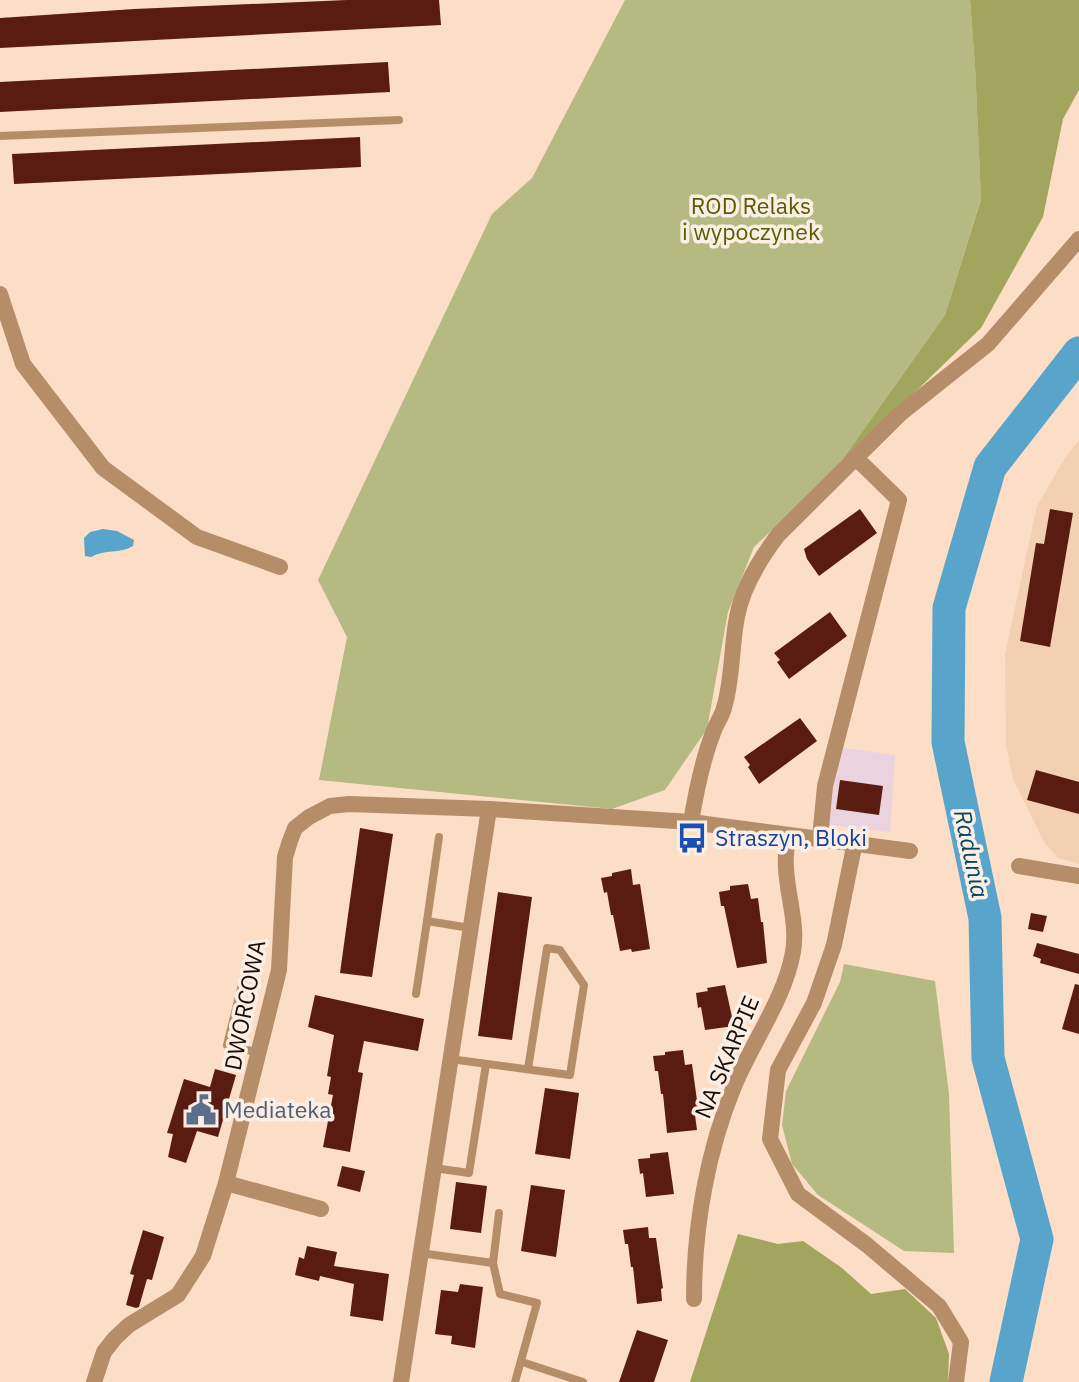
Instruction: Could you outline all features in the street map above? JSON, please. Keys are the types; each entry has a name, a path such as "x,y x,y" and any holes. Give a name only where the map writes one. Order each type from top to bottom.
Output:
{"street":[{"path":"691,822 698,780 724,709 737,615 763,554 778,535 900,414 988,344 1079,239"},
{"path":"0,294 23,364 103,468 197,537 280,567"},
{"path":"820,838 825,786 899,500 856,458"},
{"name":"DWORCOWA","path":"94,1382 104,1352 115,1338 129,1325 178,1295 203,1256 226,1183 282,958 285,857 295,828 309,817 330,806 349,804 489,809 691,822 910,851"},
{"path":"401,1382 489,809"},
{"name":"NA SKARPIE","path":"694,1298 694,1256 714,1145 734,1086 786,980 793,950 793,913 786,867 788,835"},
{"path":"855,842 834,945 814,1003 778,1070 770,1139 798,1194 867,1245 939,1306 961,1342 956,1382"},
{"path":"1019,866 1079,876"},
{"path":"226,1183 321,1209"}],"lane":[{"path":"0,136 399,120"},
{"path":"416,993 439,837"},
{"path":"427,921 470,928"},
{"path":"450,1059 570,1075 584,985 559,950 547,948 528,1069"},
{"path":"250,952 228,1045 260,1052"},
{"path":"434,1168 470,1173 486,1064"},
{"path":"499,1213 493,1263 500,1294 537,1303 514,1382"},
{"path":"421,1253 493,1263"},
{"path":"522,1362 583,1382"}],"shaded area":[{"path":"1079,440 1079,864 1058,858 1044,842 1013,779 1006,744 1005,654 1037,506 1065,458"},
{"path":"836,747 895,755 890,832 822,824"}],"green space":[{"name":"ROD Relaks i wypoczynek","path":"625,0 970,0 981,198 945,315 835,470 754,547 728,612 707,729 665,790 612,809 319,780 347,637 318,580 492,214 532,178"},
{"path":"970,0 1079,0 1079,90 1063,119 1043,217 981,328 835,470 945,315 981,199"},
{"path":"844,964 935,981 949,1094 954,1253 904,1251 818,1195 792,1164 782,1125 786,1091 840,982"},
{"path":"738,1234 778,1244 803,1241 842,1268 871,1294 905,1289 936,1318 949,1354 948,1382 690,1382"}],"water":[{"path":"103,529 117,531 134,540 133,546 91,557 85,556 84,538 90,532"}],"building":[{"path":"347,0 439,0 441,25 0,48 0,18"},
{"path":"388,62 390,92 0,112 0,82"},
{"path":"360,137 361,167 14,184 12,154"},
{"path":"860,509 877,533 819,576 807,559 804,549"},
{"path":"1050,509 1073,513 1050,647 1020,641 1036,543 1044,544"},
{"path":"830,612 847,636 789,679 774,653"},
{"path":"800,718 817,741 759,784 744,757"},
{"path":"1036,770 1079,782 1079,814 1027,800"},
{"path":"840,780 883,786 879,815 836,809"},
{"path":"360,828 393,834 372,977 340,973"},
{"path":"631,869 633,885 640,884 650,949 632,952 631,949 620,951 613,915 601,878"},
{"path":"748,884 751,899 758,898 767,963 737,968 719,892 730,890 730,886"},
{"path":"498,892 532,897 512,1040 478,1036"},
{"path":"1031,913 1047,916 1043,932 1028,929"},
{"path":"1037,943 1079,954 1079,974 1040,963 1041,959 1033,956"},
{"path":"1075,984 1079,985 1079,1034 1062,1029"},
{"path":"725,985 734,1026 705,1030 696,993"},
{"path":"315,995 424,1019 418,1051 364,1041 358,1072 363,1073 350,1152 323,1147 333,1095 328,1094 331,1077 327,1076 334,1035 308,1027"},
{"path":"683,1050 685,1065 692,1064 699,1115 695,1115 697,1130 667,1133 663,1094 653,1056"},
{"name":"Mediateka","path":"215,1069 236,1075 218,1137 197,1131 186,1163 168,1157 173,1134 167,1133 184,1079 210,1087"},
{"path":"545,1088 579,1093 570,1159 535,1154"},
{"path":"668,1152 674,1194 646,1197 638,1159 650,1158 650,1154"},
{"path":"342,1166 365,1171 360,1192 337,1186"},
{"path":"456,1182 487,1186 481,1233 450,1229"},
{"path":"531,1185 565,1190 556,1257 521,1251"},
{"path":"648,1227 649,1238 656,1238 663,1288 662,1301 637,1304 633,1267 623,1230"},
{"path":"143,1230 164,1237 152,1280 147,1279 139,1307 136,1308 126,1305 134,1275 130,1274"},
{"path":"307,1246 337,1252 334,1266 389,1274 383,1321 350,1316 354,1284 320,1276 319,1281 295,1275 299,1257 304,1259"},
{"path":"460,1284 483,1287 475,1348 451,1344 452,1336 435,1334 441,1290 458,1292"},
{"path":"637,1330 668,1340 654,1382 619,1382"}],"waterway":[{"name":"Radunia","path":"1006,1382 1037,1239 988,1058 985,918 948,742 949,608 990,467 1079,353"}],"place":[{"name":"Straszyn, Bloki","path":"692,838"},
{"name":"Mediateka","path":"201,1110"}]}
